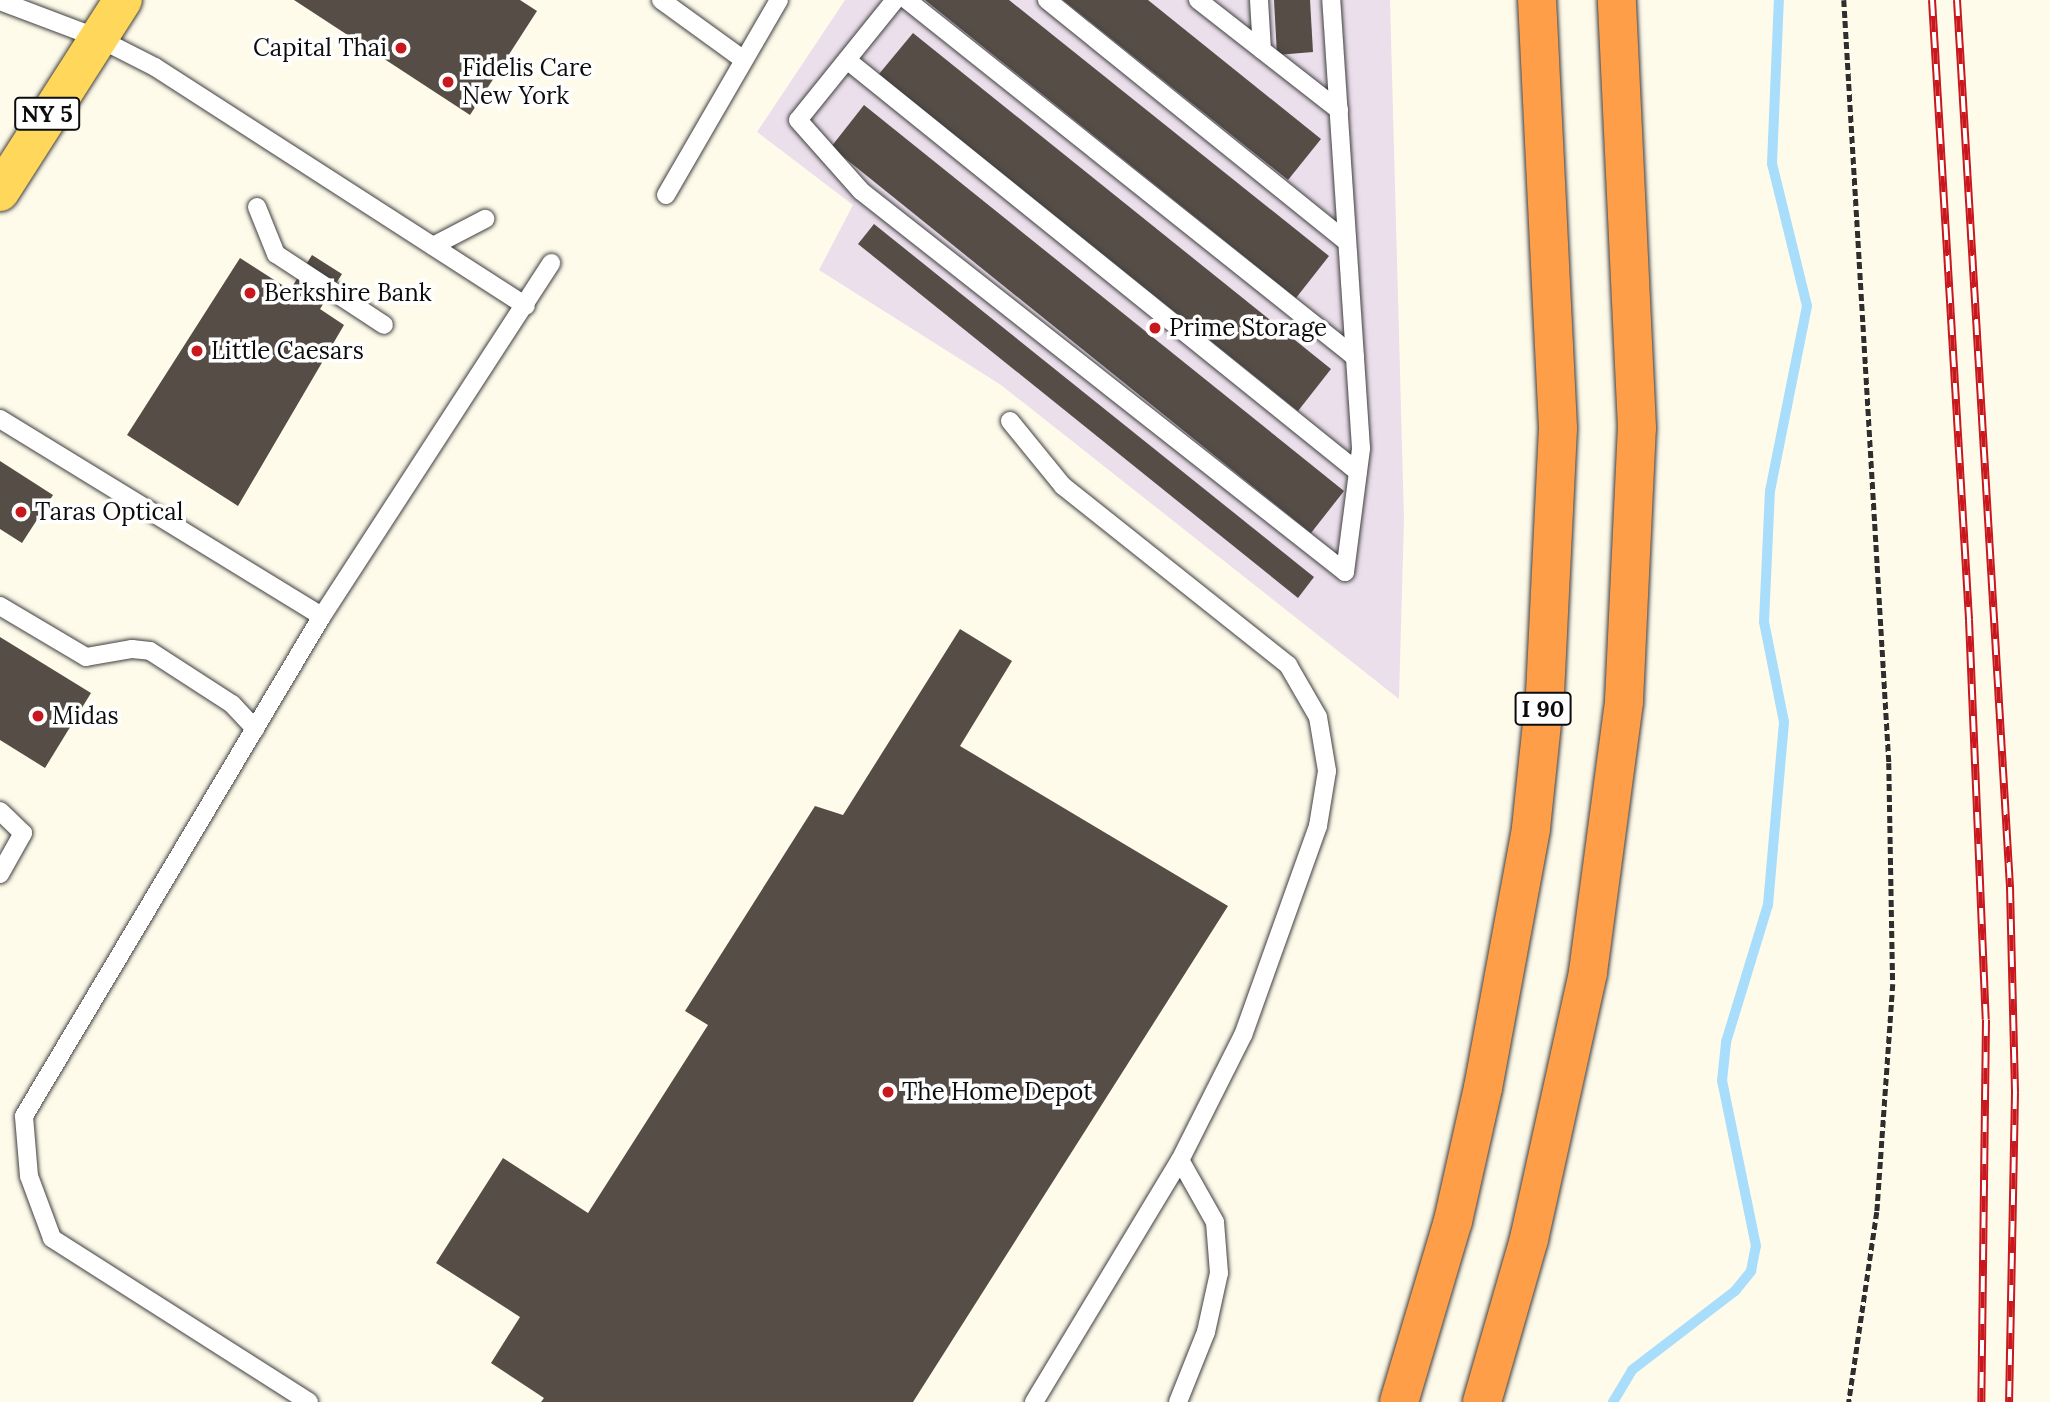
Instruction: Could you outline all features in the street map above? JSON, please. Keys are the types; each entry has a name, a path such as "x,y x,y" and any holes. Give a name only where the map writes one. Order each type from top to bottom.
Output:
{"highway":[{"name":"I 90","path":"1399,1402 1453,1221 1483,1088 1531,828 1545,694 1558,428 1537,0"},
{"path":"1482,1402 1529,1238 1588,972 1624,701 1637,428 1616,0"}],"main road":[{"name":"NY 5","path":"0,192 123,0"}],"lane":[{"path":"661,0 744,60"},
{"path":"666,195 779,0"},
{"path":"895,0 798,120 861,191 1345,572 1358,472 1355,357 1331,0"},
{"path":"907,0 1355,357"},
{"path":"1047,0 1347,242"},
{"path":"1198,0 1339,110"},
{"path":"1259,0 1262,50"},
{"path":"0,1 98,38 155,67 526,306"},
{"path":"846,60 1358,472"},
{"path":"257,207 276,254 384,325"},
{"path":"433,246 485,219"},
{"path":"309,1402 52,1238 29,1176 24,1116 323,617 526,306 551,263"},
{"path":"0,419 323,617"},
{"path":"1010,421 1063,486 1288,665 1318,717 1327,771 1318,826 1243,1035 1180,1160 1034,1402"},
{"path":"0,606 86,657 132,649 150,651 232,704 255,729"},
{"path":"0,811 23,833 0,874"},
{"path":"1178,1402 1206,1332 1219,1273 1215,1223 1180,1160"}],"path":[{"path":"1844,0 1889,763 1893,984 1877,1212 1849,1402"}],"shaded area":[{"name":"Prime Storage","path":"845,0 1390,0 1404,519 1399,699 1001,385 819,270 853,205 757,132"}],"building":[{"path":"294,0 520,0 537,11 470,115"},
{"path":"925,0 1009,0 1329,256 1296,298"},
{"path":"1063,0 1148,0 1321,139 1288,180"},
{"path":"1274,0 1310,0 1313,52 1277,55"},
{"path":"913,33 1331,369 1298,411 879,74"},
{"path":"864,105 1344,491 1311,533 831,147"},
{"path":"874,224 1314,577 1298,598 858,244"},
{"path":"312,255 342,274 320,309 344,325 238,506 127,435 240,258 290,290"},
{"name":"Taras Optical","path":"0,461 53,495 22,543 0,529"},
{"name":"The Home Depot","path":"960,629 1012,661 960,746 1228,906 913,1402 541,1402 544,1398 491,1363 520,1317 436,1263 503,1158 588,1213 708,1025 685,1011 815,806 843,815"},
{"name":"Midas","path":"0,637 91,693 45,768 0,740"}],"waterway":[{"path":"1613,1402 1632,1370 1735,1291 1751,1271 1756,1246 1722,1081 1726,1042 1768,905 1784,722 1764,622 1770,491 1807,306 1772,164 1779,0"}],"railway":[{"path":"1932,0 1969,620 1986,1020 1981,1402"},
{"path":"1957,0 2010,887 2015,1093 2009,1402"}],"place":[{"name":"Capital Thai","path":"401,48"},
{"name":"Fidelis Care New York","path":"448,82"},
{"name":"Berkshire Bank","path":"250,293"},
{"name":"Prime Storage","path":"1155,328"},
{"name":"Little Caesars","path":"197,351"},
{"name":"Taras Optical","path":"21,512"},
{"name":"Midas","path":"38,716"},
{"name":"The Home Depot","path":"888,1092"}]}
